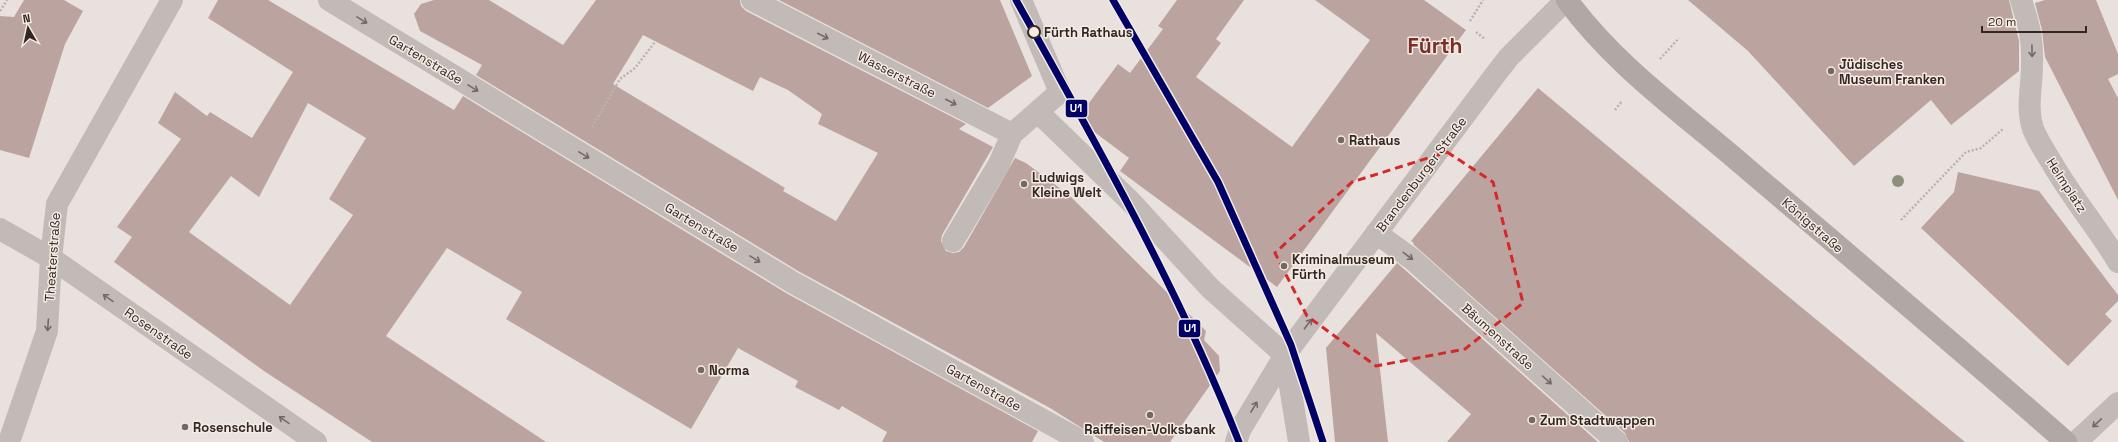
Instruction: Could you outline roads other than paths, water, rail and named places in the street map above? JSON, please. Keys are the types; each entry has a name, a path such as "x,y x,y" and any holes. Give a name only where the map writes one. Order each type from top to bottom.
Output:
{"main road":[{"name":"Königstraße","path":"1566,0 1592,32 1641,80 1715,141 2066,442"}],"street":[{"name":"Theaterstraße","path":"8,442 47,331 56,204 172,0"},
{"name":"Gartenstraße","path":"329,0 792,282 1084,442"},
{"name":"Wasserstraße","path":"752,0 1012,134"},
{"path":"953,241 999,164 1012,134 1060,92 1021,0"},
{"name":"Brandenburger Straße","path":"1236,442 1240,430 1285,355 1376,233 1509,57 1566,0"},
{"name":"Helmplatz","path":"2021,0 2032,35 2032,66 2029,106 2033,128 2041,145 2069,192 2104,238 2117,259"},
{"path":"1038,112 1131,202 1210,288 1285,355 1299,442"},
{"name":"Rosenstraße","path":"0,229 51,258 316,442"},
{"name":"Bäumenstraße","path":"1376,233 1412,259 1617,442"},
{"path":"2076,442 2118,403"}],"place":[{"name":"Fürth Rathaus","path":"1034,32"},
{"name":"Jüdisches Museum Franken","path":"1831,71"},
{"name":"Rathaus","path":"1341,140"},
{"name":"Ludwigs Kleine Welt","path":"1024,184"},
{"name":"Kriminalmuseum Fürth","path":"1284,266"},
{"name":"Norma","path":"701,370"},
{"name":"Raiffeisen-Volksbank","path":"1150,415"},
{"name":"Zum Stadtwappen","path":"1532,420"},
{"name":"Rosenschule","path":"185,427"}],"district":[{"name":"Fürth","path":"1435,46"}]}
